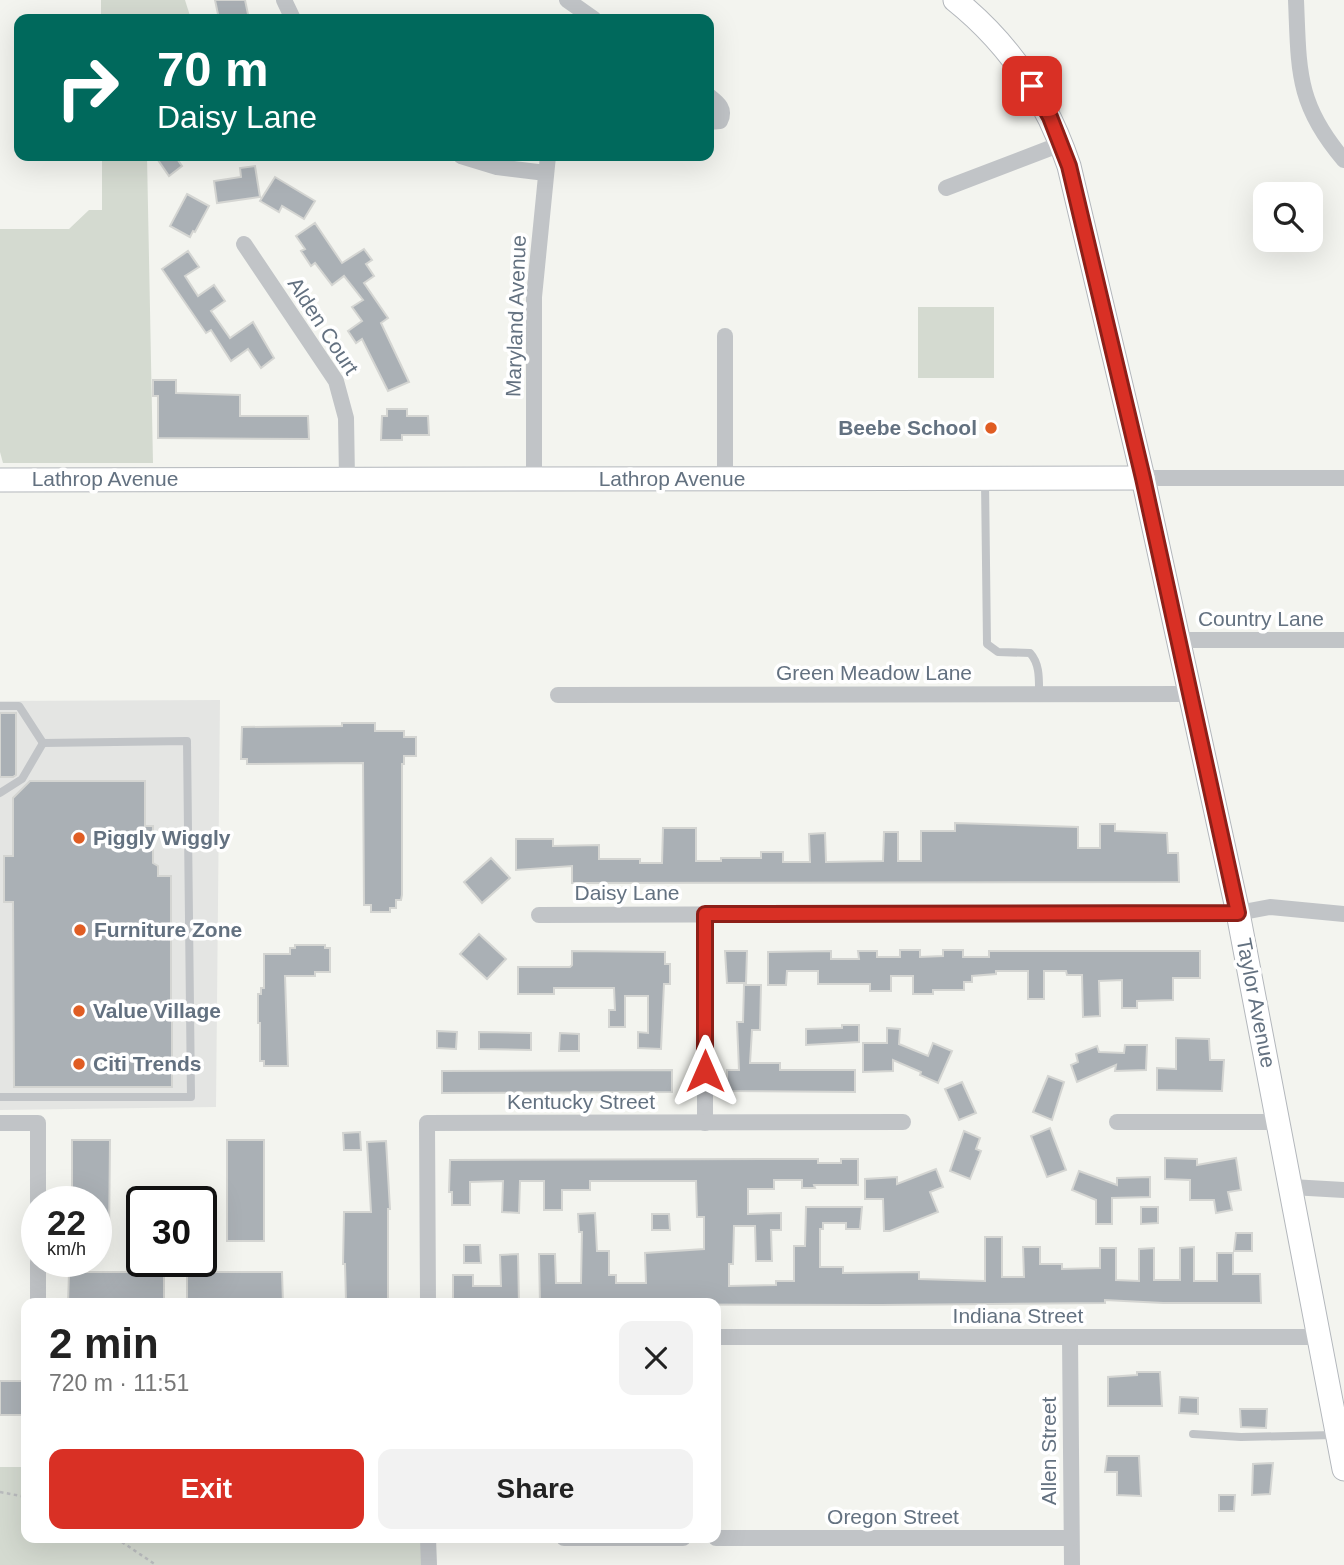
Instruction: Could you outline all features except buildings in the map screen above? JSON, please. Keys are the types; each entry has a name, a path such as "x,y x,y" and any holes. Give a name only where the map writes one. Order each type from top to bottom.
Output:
{"street":[{"path":"567,0 584,12"},
{"name":"Taylor Avenue","path":"956,0 995,36 1014,59 1032,86 1069,166 1143,478 1238,913 1341,1451"},
{"path":"1297,0 1298,52 1303,89 1314,119 1344,160"},
{"path":"714,100 722,107 723,114 720,121 714,122"},
{"path":"946,188 1061,144"},
{"path":"477,161 497,167 546,173"},
{"name":"Maryland Avenue","path":"534,479 534,297 547,161"},
{"name":"Alden Court","path":"244,244 336,381 346,418 347,479"},
{"path":"725,336 725,479"},
{"name":"Lathrop Avenue","path":"0,480 1344,478"},
{"name":"Country Lane","path":"1178,640 1344,640"},
{"name":"Green Meadow Lane","path":"558,695 1190,694"},
{"name":"Daisy Lane","path":"539,915 1238,913 1270,907 1344,914"},
{"path":"705,914 705,1123"},
{"name":"Kentucky Street","path":"428,1298 427,1123 903,1122"},
{"path":"1117,1122 1279,1122"},
{"path":"0,1123 38,1123 38,1186"},
{"path":"1291,1187 1344,1190"},
{"path":"38,1277 38,1298"},
{"name":"Allen Street","path":"1070,1337 1072,1565"},
{"name":"Indiana Street","path":"721,1338 1320,1337"},
{"name":"Oregon Street","path":"721,1538 1071,1538"},
{"path":"428,1543 429,1565"}],"lane":[{"path":"985,478 987,644 998,652 1030,653 1035,659 1038,671 1039,694"},
{"path":"0,706 19,706 43,743"},
{"path":"0,1097 191,1097 187,741 43,743"},
{"path":"0,793 22,779 43,743"},
{"path":"1193,1434 1241,1437 1341,1451"}],"path":[{"path":"0,1492 21,1496"},
{"path":"123,1543 156,1565"}],"shaded area":[{"path":"101,0 185,0 189,14 101,14"},
{"path":"102,161 147,161 153,463 3,463 0,452 0,229 69,229 89,210 102,210"},
{"path":"918,307 994,307 994,378 918,378"},
{"path":"220,700 216,1107 0,1110 0,701"},
{"path":"0,1467 21,1467 21,1543 428,1543 429,1565 0,1565"}],"place":[{"name":"Beebe School","path":"991,428"},
{"name":"Piggly Wiggly","path":"79,838"},
{"name":"Furniture Zone","path":"80,930"},
{"name":"Value Village","path":"79,1011"},
{"name":"Citi Trends","path":"79,1064"}],"route":[{"path":"705,1071 705,914 1238,913 1143,478 1069,166 1050,117 1032,86"}]}
